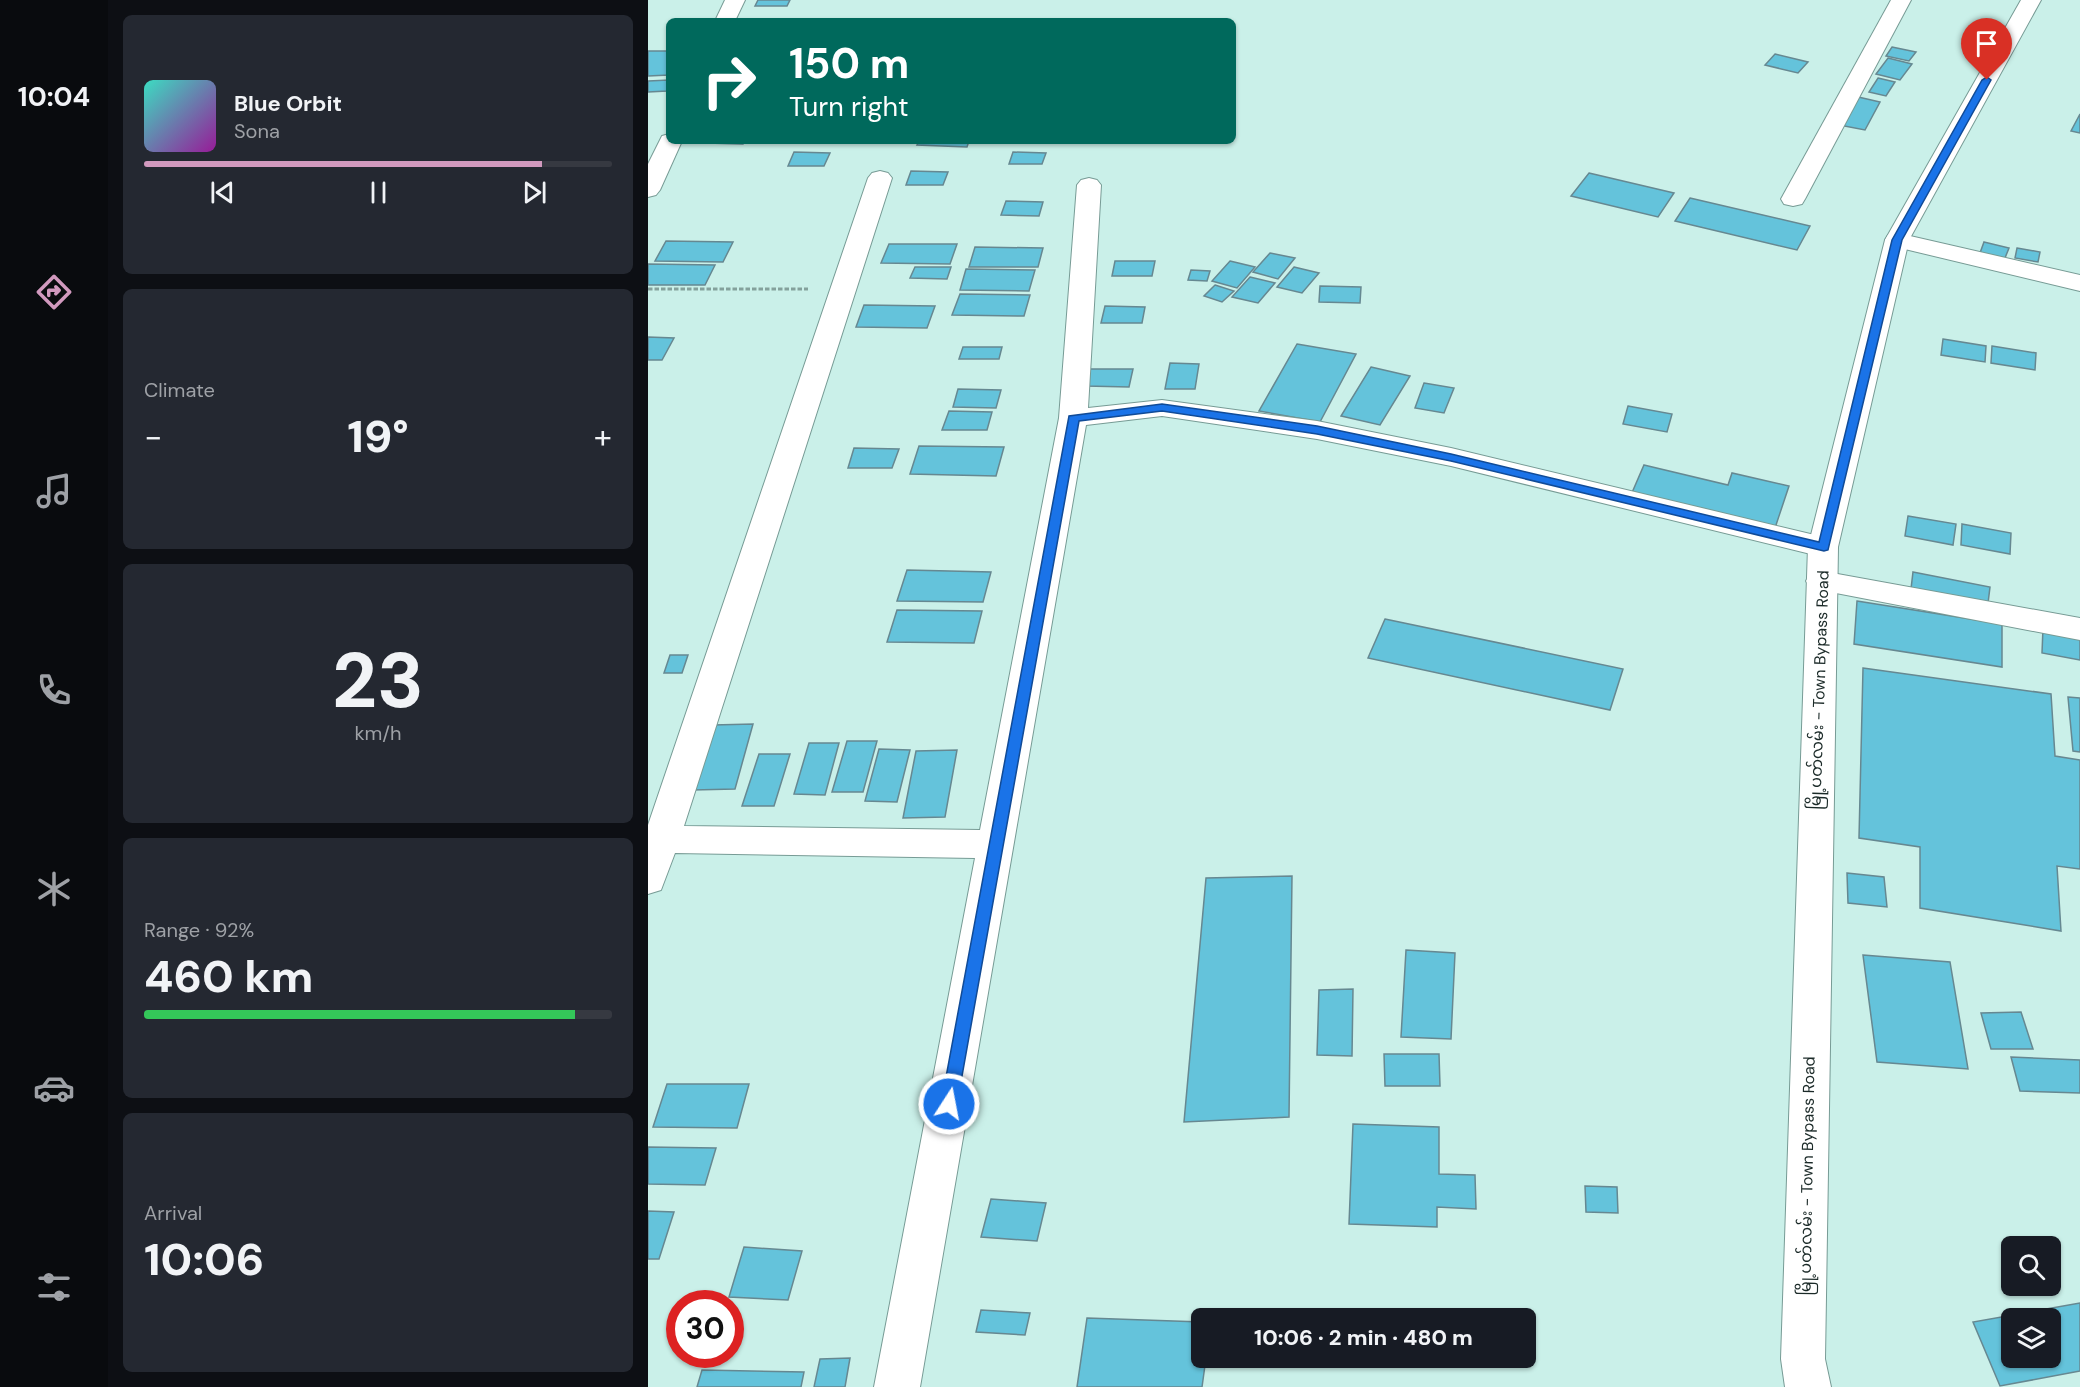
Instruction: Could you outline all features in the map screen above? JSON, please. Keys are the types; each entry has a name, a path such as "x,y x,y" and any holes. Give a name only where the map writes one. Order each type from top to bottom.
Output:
{"street":[{"path":"726,18 735,0"},
{"path":"1793,199 1901,0"},
{"name":"မြို့ပတ်လမ်း - Town Bypass Road","path":"1808,1387 1803,1359 1821,581 1824,547 1897,240 2031,0"},
{"path":"648,190 669,144"},
{"path":"648,880 655,839 845,289 880,178"},
{"path":"897,1387 1073,418 1089,185"},
{"path":"1897,240 2080,283"},
{"path":"1073,418 1162,408 1317,430 1451,457 1824,547"},
{"path":"1821,581 2080,630"},
{"path":"655,839 997,844"}],"path":[{"path":"648,289 845,289"}],"building":[{"path":"758,0 790,0 787,6 755,6"},
{"path":"1892,47 1916,52 1909,61 1886,56"},
{"path":"648,51 666,51 666,75 648,76"},
{"path":"1775,54 1808,62 1798,73 1765,65"},
{"path":"1888,58 1912,64 1900,80 1876,74"},
{"path":"1878,78 1895,82 1886,96 1869,92"},
{"path":"666,80 666,91 648,92 648,81"},
{"path":"1854,96 1880,102 1865,130 1839,125"},
{"path":"2080,114 2080,133 2071,131"},
{"path":"918,144 968,144 967,147"},
{"path":"794,152 830,153 824,166 788,166"},
{"path":"1013,152 1046,153 1042,164 1009,164"},
{"path":"911,171 948,172 943,185 906,185"},
{"path":"1589,173 1674,193 1658,217 1571,196"},
{"path":"1690,198 1810,226 1797,250 1675,221"},
{"path":"1006,201 1043,202 1039,216 1001,215"},
{"path":"666,241 733,242 723,262 655,261"},
{"path":"1984,242 2009,248 2005,258 1980,253"},
{"path":"889,244 957,244 950,264 881,263"},
{"path":"975,247 1043,248 1038,267 969,267"},
{"path":"2017,248 2040,252 2038,262 2015,258"},
{"path":"1270,253 1295,258 1278,279 1253,272"},
{"path":"1115,261 1155,261 1152,276 1112,276"},
{"path":"1230,261 1255,267 1237,288 1212,281"},
{"path":"648,264 715,265 705,285 648,285"},
{"path":"915,267 951,267 947,279 910,278"},
{"path":"1294,267 1319,273 1302,293 1277,287"},
{"path":"966,269 1035,270 1029,291 960,290"},
{"path":"1191,270 1210,271 1207,281 1188,280"},
{"path":"1250,277 1275,283 1258,303 1232,297"},
{"path":"1215,285 1234,291 1222,302 1204,296"},
{"path":"1320,286 1361,287 1360,303 1319,302"},
{"path":"960,294 1030,295 1024,316 952,315"},
{"path":"864,305 935,306 927,328 856,327"},
{"path":"1105,306 1145,307 1142,323 1101,323"},
{"path":"648,337 674,338 662,360 648,360"},
{"path":"1943,339 1986,346 1985,362 1941,355"},
{"path":"1297,344 1356,354 1320,422 1259,411"},
{"path":"1992,346 2036,353 2035,370 1991,363"},
{"path":"963,347 1002,347 999,359 959,359"},
{"path":"1170,363 1199,364 1195,389 1165,389"},
{"path":"1371,367 1410,376 1380,425 1341,416"},
{"path":"1090,369 1133,369 1129,387 1086,386"},
{"path":"1424,383 1454,388 1444,413 1415,408"},
{"path":"958,389 1001,390 996,408 953,407"},
{"path":"1628,406 1672,414 1667,432 1623,424"},
{"path":"949,411 992,412 987,430 942,430"},
{"path":"919,446 1004,447 996,476 910,474"},
{"path":"854,448 899,449 892,468 848,468"},
{"path":"1644,465 1728,485 1732,473 1789,486 1775,528 1631,495"},
{"path":"1908,516 1956,524 1953,545 1905,536"},
{"path":"1962,524 2011,533 2010,554 1961,545"},
{"path":"907,570 991,572 983,602 897,601"},
{"path":"1913,572 1990,587 1988,603 1911,589"},
{"path":"1857,601 2002,624 2002,667 1854,644"},
{"path":"897,610 982,611 974,643 887,642"},
{"path":"1385,619 1623,669 1610,710 1368,658"},
{"path":"2043,628 2080,635 2080,660 2042,653"},
{"path":"670,655 688,655 682,673 664,673"},
{"path":"1863,668 2051,694 2055,756 2080,760 2080,869 2057,866 2061,931 1920,908 1920,847 1859,838"},
{"path":"2068,697 2080,698 2080,752 2073,751"},
{"path":"753,724 735,789 693,790 713,725"},
{"path":"847,741 877,741 863,792 832,792"},
{"path":"809,743 839,743 825,795 794,794"},
{"path":"879,749 910,750 897,802 865,801"},
{"path":"957,750 945,817 903,818 916,751"},
{"path":"759,754 790,754 774,806 742,806"},
{"path":"1847,873 1884,877 1887,907 1848,903"},
{"path":"1292,876 1289,1117 1184,1122 1206,878"},
{"path":"1406,950 1455,953 1451,1039 1401,1037"},
{"path":"1863,955 1950,962 1968,1069 1877,1062"},
{"path":"1353,989 1352,1056 1317,1055 1319,990"},
{"path":"2021,1012 2033,1049 1991,1049 1981,1013"},
{"path":"1384,1054 1439,1054 1440,1086 1385,1086"},
{"path":"2011,1057 2080,1060 2080,1093 2020,1091"},
{"path":"667,1084 749,1084 737,1128 653,1127"},
{"path":"1353,1124 1439,1127 1439,1174 1475,1175 1476,1209 1437,1207 1437,1227 1349,1224"},
{"path":"648,1147 716,1148 705,1185 648,1184"},
{"path":"1585,1186 1617,1187 1618,1213 1586,1212"},
{"path":"991,1199 1046,1203 1037,1241 981,1237"},
{"path":"648,1211 674,1212 659,1259 648,1259"},
{"path":"744,1247 802,1251 788,1300 744,1298 744,1290 731,1290"},
{"path":"2080,1303 2080,1371 2000,1386 1973,1322 2001,1317 2001,1368 2061,1368 2061,1308 2052,1308"},
{"path":"981,1310 1030,1313 1025,1335 976,1332"},
{"path":"1087,1318 1191,1322 1191,1368 1205,1368 1202,1387 1077,1387"},
{"path":"850,1358 845,1387 814,1387 820,1359"},
{"path":"702,1370 804,1372 801,1387 697,1387"}],"route":[{"path":"949,1104 1073,418 1162,408 1317,430 1451,457 1824,547 1897,240 1987,80"}]}
